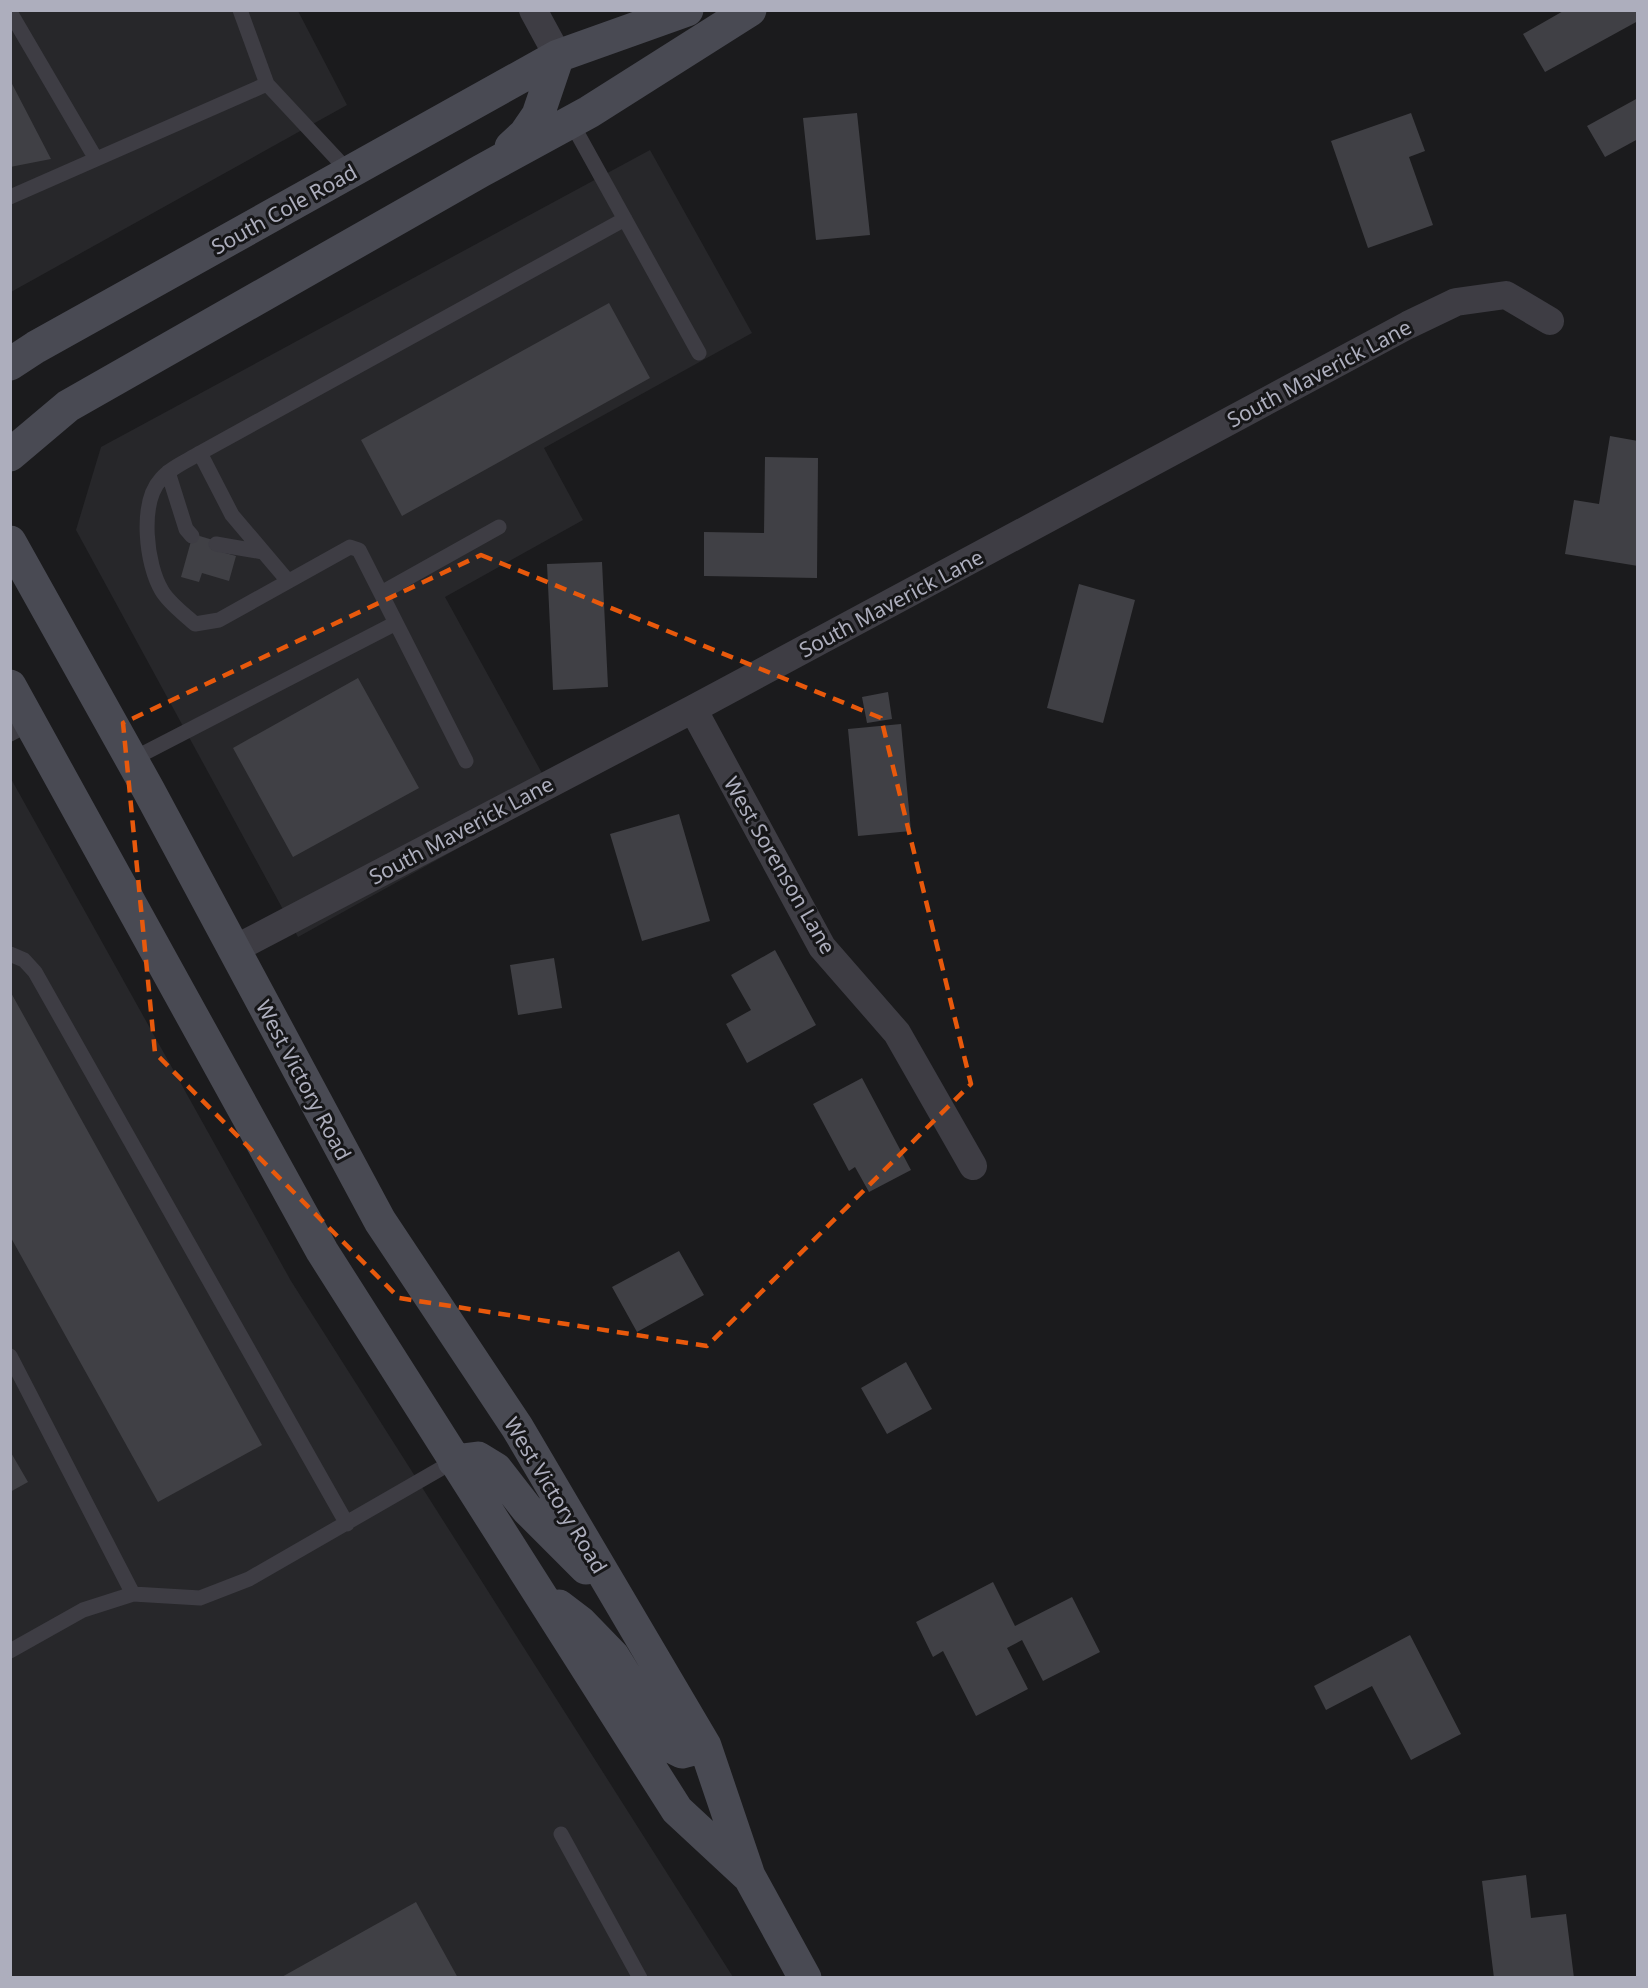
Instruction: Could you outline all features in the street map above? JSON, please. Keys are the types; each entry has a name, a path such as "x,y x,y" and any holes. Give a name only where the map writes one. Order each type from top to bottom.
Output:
{"main road":[{"name":"South Cole Road","path":"10,364 36,347 558,56 687,10"},
{"path":"10,455 68,406 571,122 750,10"},
{"path":"482,171 525,134 538,115 558,56"},
{"name":"West Victory Road","path":"10,542 235,949 380,1221 517,1427 705,1746 748,1876 805,1977"},
{"name":"West Victory Road","path":"10,686 21,728 322,1251 677,1810 748,1876"},
{"name":"West Victory Road","path":"454,1461 478,1458 496,1469 527,1509 621,1604"},
{"name":"West Victory Road","path":"532,1583 613,1656 669,1745 682,1752 705,1746"}],"street":[{"path":"533,10 558,56"},
{"name":"South Maverick Lane","path":"235,949 693,709 1387,336 1456,302 1506,295 1550,321"},
{"name":"West Sorenson Lane","path":"693,709 822,947 897,1033 973,1166"}],"lane":[{"path":"240,10 267,84 349,172"},
{"path":"10,12 96,159"},
{"path":"10,197 267,84"},
{"path":"571,122 699,353"},
{"path":"466,761 358,550 350,547 219,620 195,624 162,592 154,574 147,533 149,508 154,489 168,472 200,453 625,219"},
{"path":"200,453 232,514 288,582"},
{"path":"168,472 186,529 192,536"},
{"path":"381,593 499,527"},
{"path":"216,544 263,552"},
{"path":"131,760 396,622"},
{"path":"10,954 24,960 35,972 346,1524"},
{"path":"10,1356 133,1594"},
{"path":"10,1651 83,1610 133,1594 200,1598 249,1579 454,1461"},
{"path":"561,1834 640,1977"}],"highlighted area":[{"path":"481,555 881,718 971,1084 707,1346 399,1298 155,1053 123,723"}],"shaded area":[{"path":"11,11 298,11 347,105 11,292"},
{"path":"650,150 752,333 544,448 583,520 445,597 554,795 298,937 76,530 101,447"},
{"path":"10,777 291,1281 733,1977 11,1977"}],"building":[{"path":"1565,10 1638,10 1638,21 1545,72 1523,34"},
{"path":"10,80 51,159 10,167"},
{"path":"1638,98 1638,139 1605,157 1587,126"},
{"path":"857,113 870,235 816,240 803,118"},
{"path":"1411,113 1425,151 1409,157 1433,225 1368,248 1331,141"},
{"path":"609,303 650,378 402,516 361,440"},
{"path":"1610,436 1638,441 1638,566 1565,554 1574,500 1599,504"},
{"path":"765,457 818,458 817,578 704,576 704,532 764,533"},
{"path":"193,534 213,540 211,549 236,556 229,581 202,573 199,582 181,577"},
{"path":"602,562 608,687 553,690 547,564"},
{"path":"1079,584 1135,600 1103,723 1047,708"},
{"path":"358,678 419,788 293,857 233,748"},
{"path":"888,692 892,719 867,723 862,697"},
{"path":"901,724 911,831 858,836 848,729"},
{"path":"679,814 710,921 642,941 610,834"},
{"path":"775,950 816,1025 747,1063 726,1024 751,1010 731,975"},
{"path":"554,958 562,1008 518,1015 510,965"},
{"path":"10,991 262,1445 158,1502 10,1236"},
{"path":"862,1078 911,1170 869,1192 855,1167 849,1171 813,1104"},
{"path":"679,1251 704,1295 637,1332 612,1287"},
{"path":"906,1362 932,1409 887,1434 861,1388"},
{"path":"10,1451 28,1482 10,1492"},
{"path":"993,1582 1015,1626 1072,1597 1100,1652 1043,1681 1022,1640 1007,1648 1028,1689 976,1716 943,1651 933,1657 916,1622"},
{"path":"1410,1635 1461,1734 1411,1760 1372,1686 1326,1710 1314,1686"},
{"path":"1526,1875 1531,1918 1566,1914 1574,1978 1494,1978 1482,1881"},
{"path":"416,1902 458,1978 280,1978"}]}
